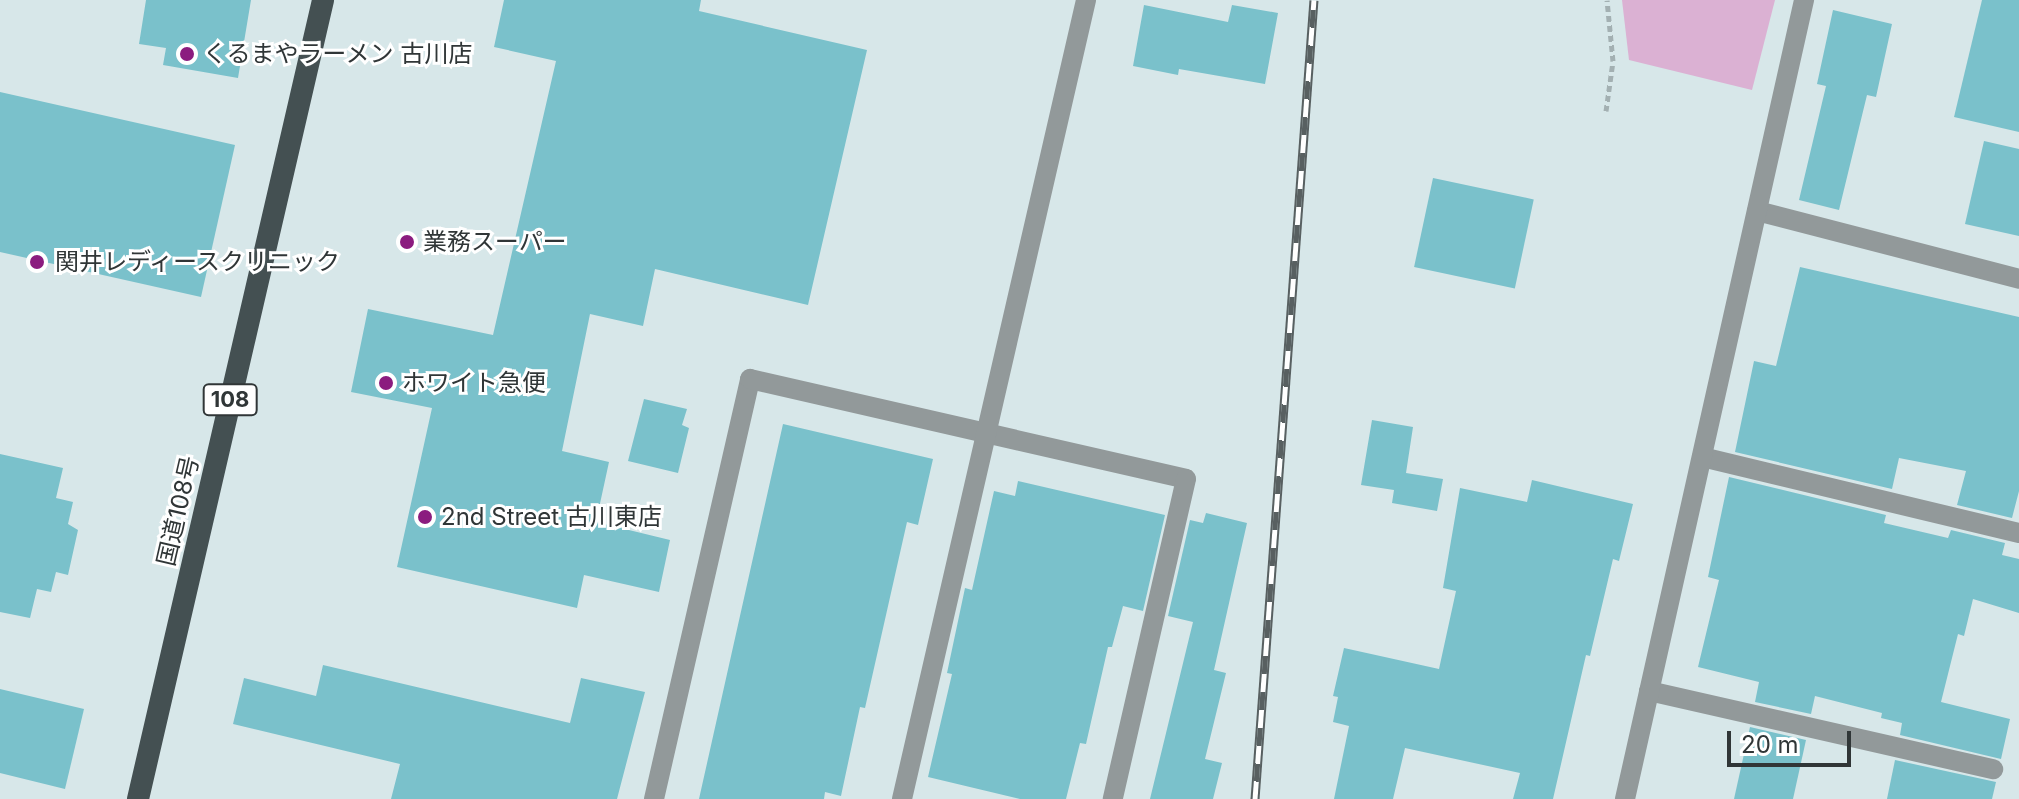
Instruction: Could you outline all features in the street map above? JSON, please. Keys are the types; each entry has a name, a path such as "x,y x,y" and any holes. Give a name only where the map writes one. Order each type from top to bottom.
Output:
{"highway":[{"name":"国道108号","path":"138,799 323,0"}],"street":[{"path":"902,799 1086,0"},
{"path":"1625,799 1804,0"},
{"path":"1757,211 2019,279"},
{"path":"654,799 750,379 1186,479 1113,799"},
{"path":"1702,457 2019,533"},
{"path":"1649,691 1993,769"}],"path":[{"path":"1606,111 1613,61 1607,0"}],"shaded area":[{"path":"1622,0 1775,0 1752,90 1629,60"}],"building":[{"path":"146,0 251,0 238,78 163,65 166,48 139,44"},
{"path":"504,0 701,0 699,11 867,50 808,305 655,269 643,326 590,314 562,451 609,462 596,522 670,540 659,592 584,575 577,608 397,567 432,408 351,392 368,309 493,335 556,61 494,47"},
{"path":"1982,0 2019,0 2019,132 1954,117"},
{"path":"1144,5 1228,22 1232,5 1278,13 1265,84 1179,69 1178,75 1133,66"},
{"path":"1833,10 1892,24 1876,97 1867,95 1839,210 1799,200 1826,86 1817,84"},
{"path":"0,92 235,145 201,297 0,252"},
{"path":"1984,141 2019,149 2019,236 1965,224"},
{"path":"1433,178 1534,199 1515,288 1414,267"},
{"path":"1800,267 2019,317 2019,491 2012,518 1957,505 1966,471 1899,458 1892,489 1735,452 1754,361 1776,366"},
{"path":"644,399 687,409 682,425 689,428 678,473 628,461"},
{"path":"1372,420 1413,427 1406,473 1443,479 1437,511 1392,503 1394,490 1361,485"},
{"path":"783,424 933,459 918,525 907,522 865,708 860,707 841,796 825,792 824,799 699,799"},
{"path":"0,454 63,468 56,498 73,502 68,524 78,530 68,575 56,572 51,592 37,589 30,618 0,612"},
{"path":"1729,477 1886,515 1884,523 1948,538 1951,530 2005,543 2002,555 2019,559 2019,613 1973,599 1964,636 1958,634 1941,702 2010,719 2001,759 1900,735 1902,723 1881,718 1882,713 1815,696 1811,714 1755,702 1759,682 1698,667 1719,580 1708,577"},
{"path":"1532,480 1633,504 1619,561 1613,559 1590,656 1586,655 1553,799 1513,799 1520,773 1405,748 1393,799 1334,799 1349,726 1333,722 1338,697 1333,696 1344,648 1439,669 1456,591 1443,588 1460,488 1527,502"},
{"path":"1018,481 1165,515 1143,611 1123,606 1112,647 1108,647 1086,744 1080,743 1066,799 1020,799 928,777 952,674 947,673 965,588 972,590 994,491 1015,496"},
{"path":"1206,513 1247,523 1214,670 1226,673 1205,759 1222,763 1213,799 1150,799 1193,622 1168,616 1190,520 1203,523"},
{"path":"323,665 570,723 581,678 645,692 617,799 391,799 400,764 233,724 244,678 316,696"},
{"path":"0,689 84,709 65,789 0,773"},
{"path":"1750,727 1806,740 1793,799 1734,799"},
{"path":"1895,760 1996,782 1992,799 1887,799"}],"railway":[{"path":"1255,799 1314,0"}],"place":[{"name":"くるまやラーメン 古川店","path":"187,54"},
{"name":"業務スーパー","path":"407,242"},
{"name":"関井レディースクリニック","path":"37,262"},
{"name":"ホワイト急便","path":"386,383"},
{"name":"2nd Street 古川東店","path":"425,517"}]}
